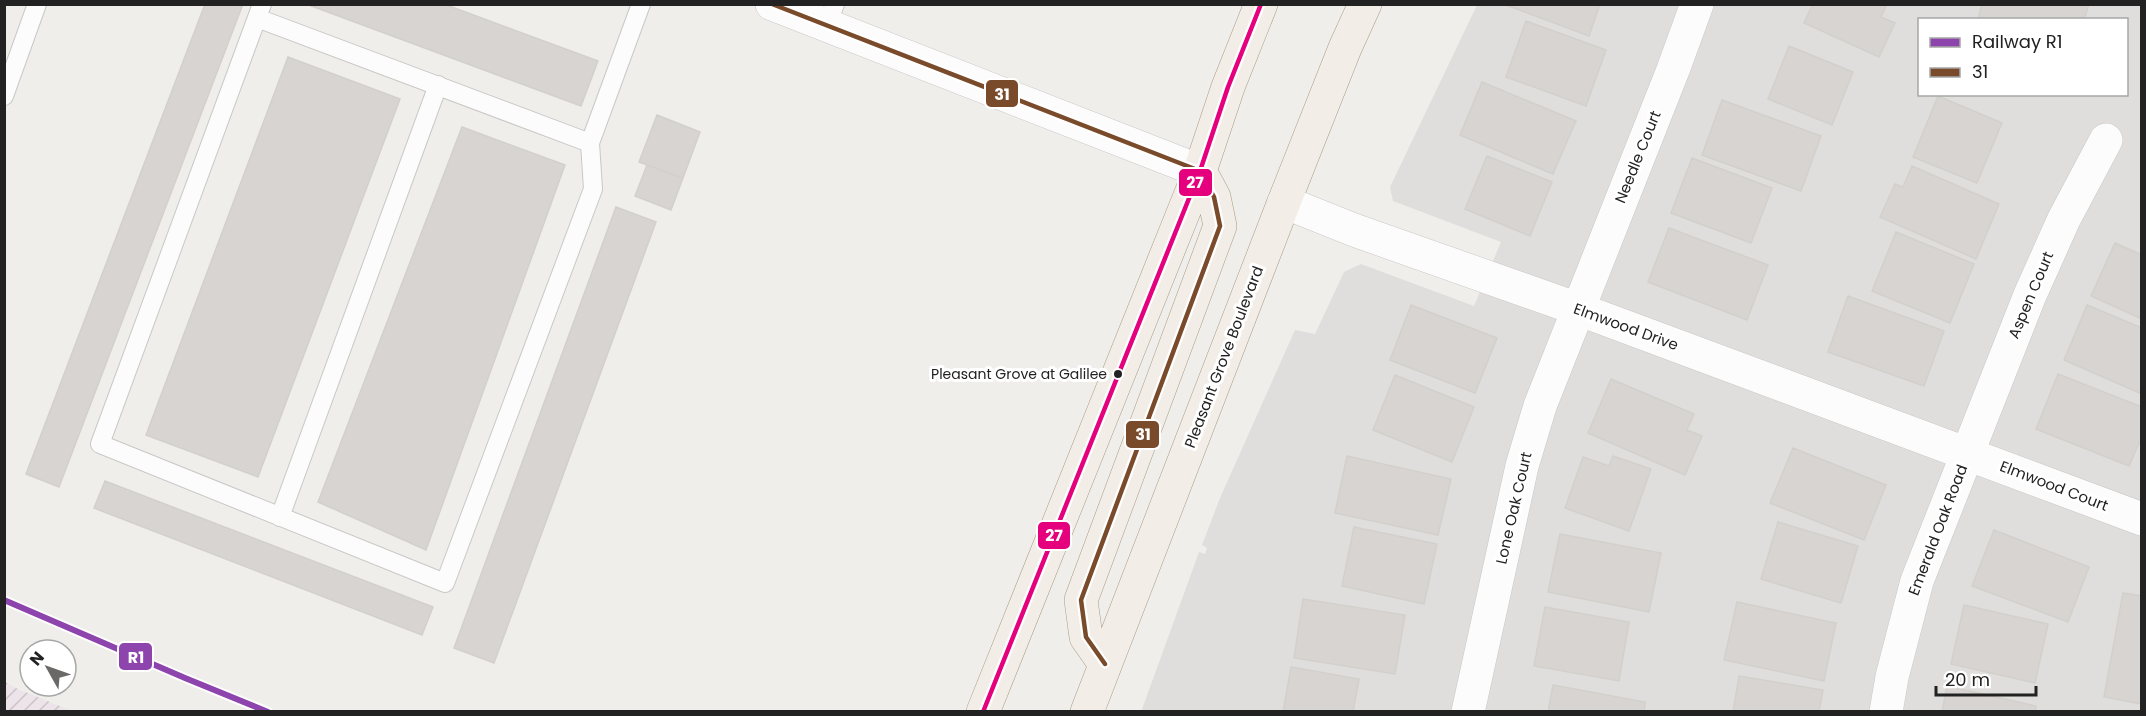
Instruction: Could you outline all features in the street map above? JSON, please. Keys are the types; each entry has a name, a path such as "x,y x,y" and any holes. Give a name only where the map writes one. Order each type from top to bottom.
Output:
{"main road":[{"path":"983,711 1200,171 1228,87 1261,4"},
{"name":"Pleasant Grove Boulevard","path":"1088,711 1284,202 1345,48 1365,4"},
{"path":"1105,664 1086,637 1081,600 1220,226 1214,197 1200,171"}],"street":[{"path":"772,4 831,15 1200,171"},
{"name":"Needle Court","path":"1578,309 1696,4"},
{"name":"Aspen Court","path":"1967,454 2030,295 2064,219 2106,140"},
{"name":"Elmwood Drive","path":"1284,202 1354,230 1578,309 1967,454"},
{"name":"Lone Oak Court","path":"1468,711 1522,466 1540,406 1578,309"},
{"name":"Elmwood Court","path":"1967,454 2142,519"},
{"name":"Emerald Oak Road","path":"1886,711 1892,677 1917,581 1967,454"}],"lane":[{"path":"4,96 37,4"},
{"path":"590,143 438,85 260,11 100,444 445,583 592,189 590,143 641,4"},
{"path":"279,517 438,85"}],"shaded area":[{"path":"1477,5 2141,5 2141,711 1141,712 1199,552 1205,554 1207,548 1202,545 1220,498 1295,330 1315,334 1344,272 1361,264 1474,306 1501,242 1393,201 1390,187"},
{"path":"5,682 18,689 18,698 40,698 72,711 5,711"}],"building":[{"path":"205,4 243,4 59,487 26,474"},
{"path":"306,4 444,4 598,61 581,106"},
{"path":"1503,4 1600,4 1589,36"},
{"path":"1813,4 1887,4 1881,17 1895,23 1879,57 1804,23"},
{"path":"1982,4 2089,4 2085,18 1978,18"},
{"path":"1526,21 1606,50 1586,106 1506,77"},
{"path":"1789,46 1853,72 1832,125 1768,99"},
{"path":"288,57 400,99 258,477 146,435"},
{"path":"1482,82 1576,121 1553,174 1460,135"},
{"path":"1938,96 2002,123 1977,183 1913,157"},
{"path":"1722,100 1821,136 1801,191 1702,155"},
{"path":"657,115 700,132 683,178 639,162"},
{"path":"462,127 565,165 426,550 318,502"},
{"path":"1487,156 1552,182 1530,236 1465,209"},
{"path":"1692,158 1772,188 1751,243 1671,213"},
{"path":"647,165 683,178 671,210 635,196"},
{"path":"1912,166 1999,204 1976,259 1880,217 1895,184 1903,187"},
{"path":"616,207 656,222 494,663 454,648"},
{"path":"1669,228 1768,265 1747,320 1648,282"},
{"path":"1896,232 1974,264 1950,323 1872,291"},
{"path":"2115,243 2142,255 2142,319 2091,296"},
{"path":"1848,296 1944,331 1924,386 1828,352"},
{"path":"1411,305 1497,338 1475,393 1390,360"},
{"path":"2087,305 2142,328 2142,394 2064,360"},
{"path":"2058,374 2142,407 2142,436 2129,466 2036,429"},
{"path":"1395,375 1474,407 1452,462 1373,430"},
{"path":"1611,379 1694,414 1687,430 1702,436 1685,475 1588,433"},
{"path":"1793,448 1886,485 1864,540 1770,503"},
{"path":"1347,456 1451,479 1438,535 1335,513"},
{"path":"1613,456 1651,469 1629,531 1565,508 1583,457 1609,466"},
{"path":"105,481 433,607 422,635 94,508"},
{"path":"1778,522 1858,546 1841,603 1761,579"},
{"path":"1354,527 1437,544 1424,604 1342,586"},
{"path":"1994,530 2089,567 2068,622 1972,586"},
{"path":"1560,534 1661,553 1649,612 1548,592"},
{"path":"2123,593 2142,596 2142,704 2104,697"},
{"path":"1303,599 1405,615 1395,674 1294,658"},
{"path":"1737,602 1836,623 1824,681 1724,660"},
{"path":"1964,605 2048,624 2035,683 1951,664"},
{"path":"1545,607 1629,622 1619,681 1534,666"},
{"path":"1291,667 1359,679 1353,712 1283,712"},
{"path":"1739,676 1823,690 1819,712 1733,712"},
{"path":"1553,685 1645,702 1644,712 1548,712"},
{"path":"1947,686 2036,706 2035,712 1942,712"}],"rail line":[{"name":"R1","path":"4,600 268,712"}],"transit line":[{"name":"31","path":"772,4 1200,171 1214,197 1220,226 1081,600 1086,637 1105,664"},
{"name":"27","path":"983,712 1200,171 1228,87 1261,4"}],"place":[{"name":"Pleasant Grove at Galilee","path":"1118,374"}]}
